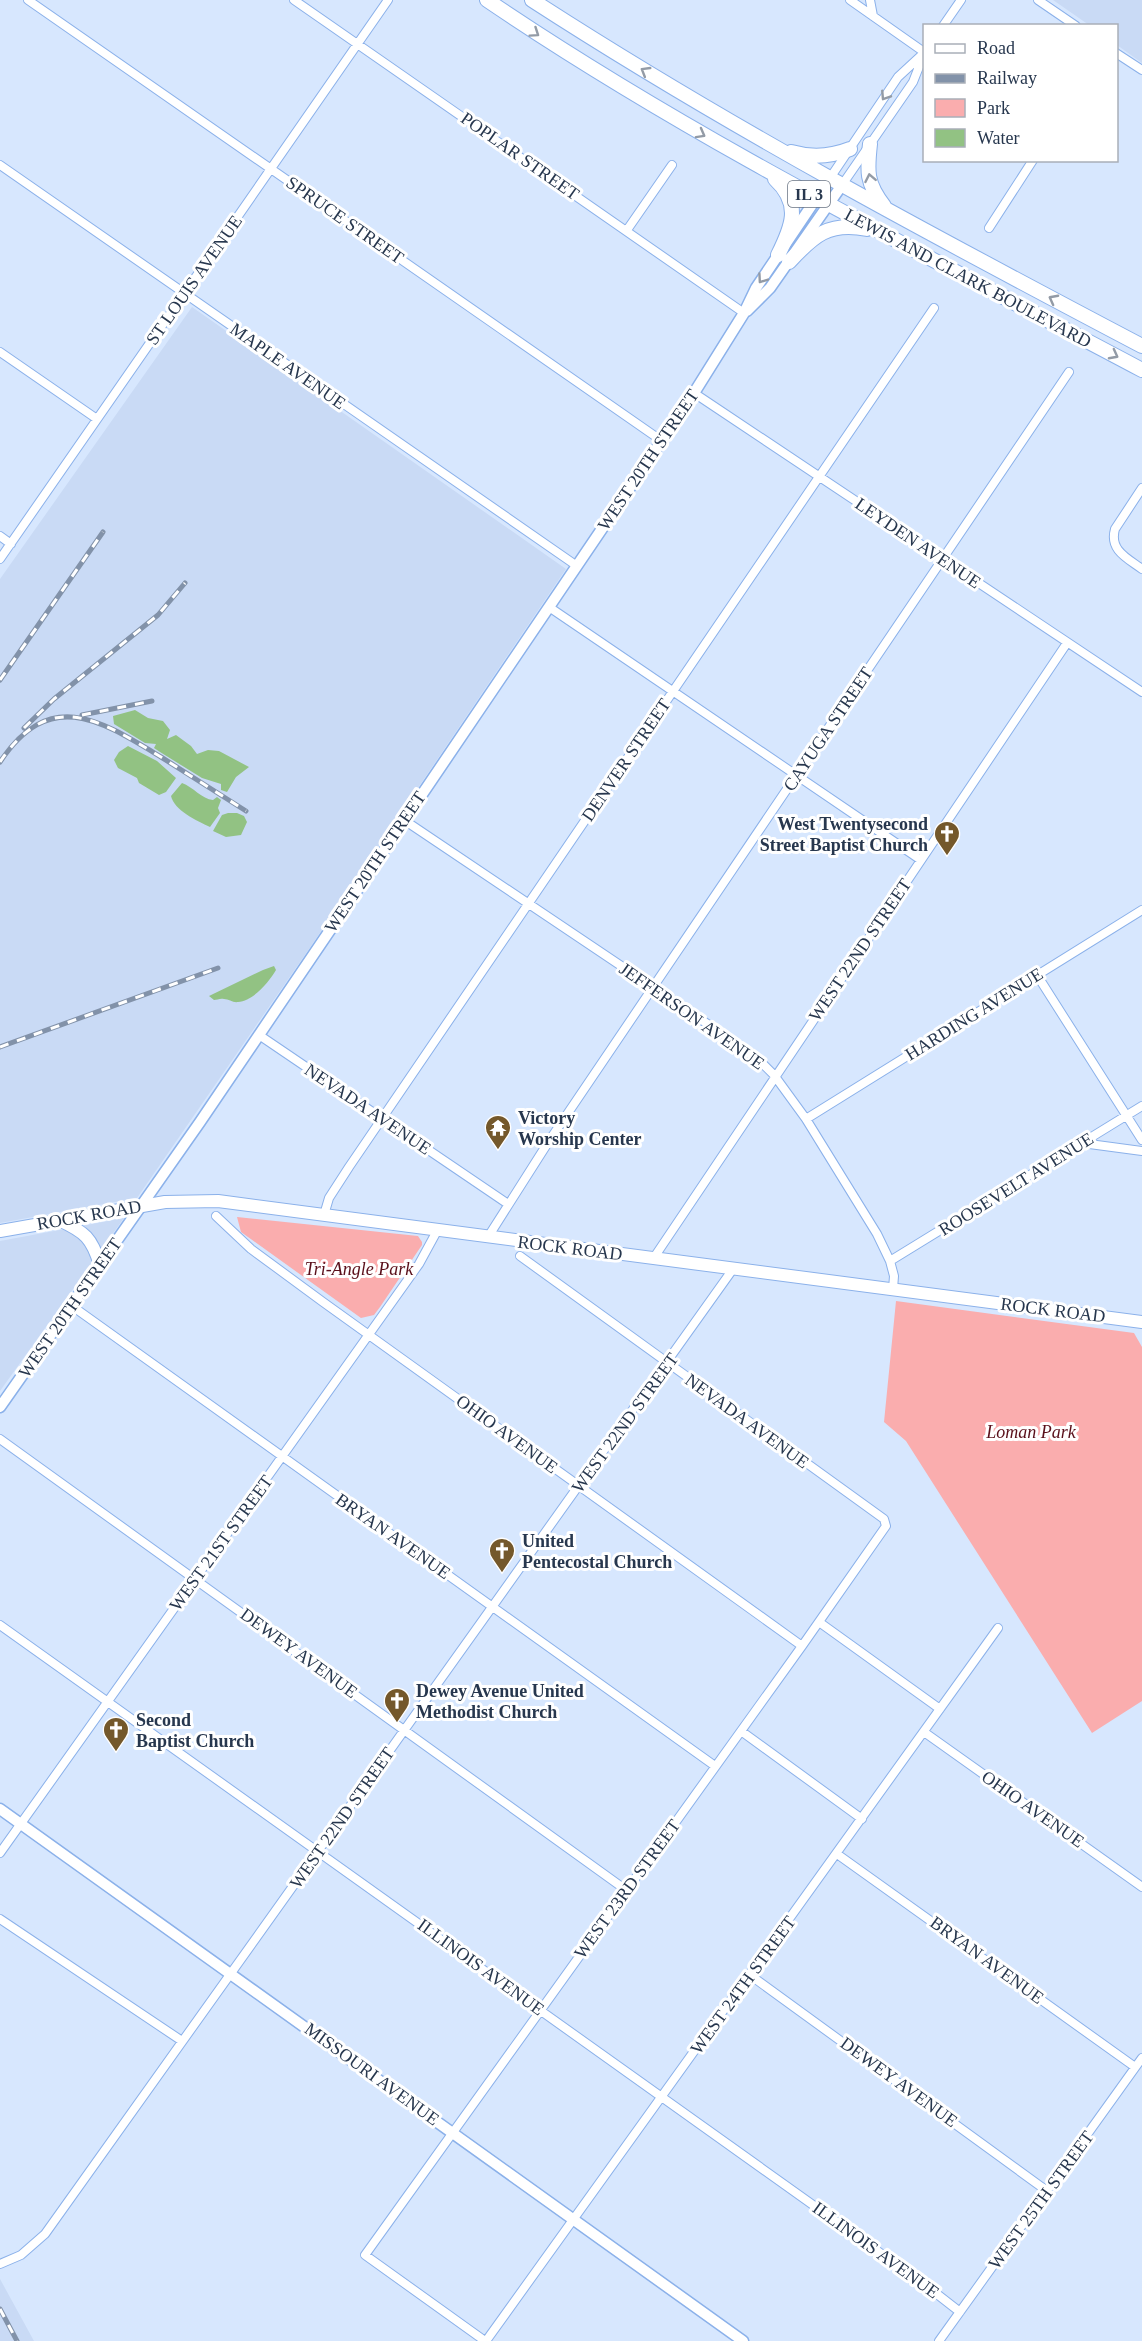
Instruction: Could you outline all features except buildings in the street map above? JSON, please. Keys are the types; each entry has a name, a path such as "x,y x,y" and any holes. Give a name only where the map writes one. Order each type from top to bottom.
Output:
{"highway":[{"name":"LEWIS AND CLARK BOULEVARD","path":"487,0 620,87 764,170 1142,370"},
{"name":"LEWIS AND CLARK BOULEVARD","path":"532,0 620,56 776,148 1142,346"},
{"path":"870,144 868,174 874,194 885,208"},
{"path":"776,148 814,156 834,155 850,149"},
{"path":"764,170 779,182 792,204 793,217 783,259"},
{"path":"783,259 818,233 829,229 858,227 878,231"}],"main road":[{"name":"ROCK ROAD","path":"0,1231 165,1202 218,1201 1142,1322"},
{"path":"59,1220 77,1228 87,1236 95,1247 100,1265"}],"street":[{"name":"SPRUCE STREET","path":"28,0 662,441"},
{"name":"POPLAR STREET","path":"294,0 744,313"},
{"name":"ST LOUIS AVENUE","path":"0,559 388,0"},
{"path":"850,0 923,52"},
{"path":"870,0 873,15"},
{"path":"944,24 961,0"},
{"path":"1038,0 1073,24"},
{"name":"WEST 20TH STREET","path":"836,182 850,149 898,77 923,54"},
{"path":"1118,54 1142,70"},
{"name":"WEST 20TH STREET","path":"0,1407 259,1035 662,441 744,313 765,293 783,259 836,182 870,144 913,82 923,56"},
{"path":"989,228 1032,162"},
{"name":"MAPLE AVENUE","path":"0,165 577,566"},
{"path":"627,230 672,165"},
{"name":"DENVER STREET","path":"324,1215 329,1198 382,1119 934,308"},
{"path":"0,352 97,419"},
{"name":"CAYUGA STREET","path":"488,1237 653,987 1069,372"},
{"name":"LEYDEN AVENUE","path":"694,393 1142,692"},
{"path":"1142,488 1115,529 1113,536 1116,549 1120,554 1142,569"},
{"path":"0,536 11,544"},
{"path":"549,607 921,860"},
{"name":"WEST 22ND STREET","path":"653,1259 1067,643"},
{"name":"JEFFERSON AVENUE","path":"404,820 761,1062 775,1076 806,1119 854,1194 890,1261 894,1276 893,1289"},
{"name":"HARDING AVENUE","path":"806,1119 1142,910"},
{"path":"1037,975 1142,1140"},
{"name":"NEVADA AVENUE","path":"259,1035 508,1204"},
{"name":"ROOSEVELT AVENUE","path":"890,1261 1142,1106"},
{"path":"1082,1143 1142,1151"},
{"name":"OHIO AVENUE","path":"216,1216 251,1249 802,1646"},
{"name":"WEST 21ST STREET","path":"0,1852 419,1264 436,1231"},
{"name":"NEVADA AVENUE","path":"520,1256 886,1523"},
{"name":"WEST 22ND STREET","path":"0,2265 21,2255 45,2234 733,1269"},
{"name":"BRYAN AVENUE","path":"72,1306 715,1766"},
{"name":"DEWEY AVENUE","path":"0,1439 626,1890"},
{"name":"WEST 23RD STREET","path":"485,2341 365,2255 802,1646 886,1523"},
{"path":"819,1622 940,1709"},
{"name":"ILLINOIS AVENUE","path":"0,1625 960,2312"},
{"name":"WEST 24TH STREET","path":"485,2341 998,1628"},
{"path":"741,1731 862,1819"},
{"name":"OHIO AVENUE","path":"924,1732 1142,1887"},
{"name":"MISSOURI AVENUE","path":"0,1809 743,2341"},
{"name":"BRYAN AVENUE","path":"837,1854 1136,2067"},
{"path":"0,1919 182,2041"},
{"name":"DEWEY AVENUE","path":"750,1975 1047,2191"},
{"name":"WEST 25TH STREET","path":"939,2341 1142,2058"}],"shaded area":[{"path":"1053,0 1142,0 1142,63 1118,46 1118,24 1088,24"},
{"path":"192,307 566,569 137,1198 0,1223 0,579"},
{"path":"124,1218 0,1391 0,1241"},
{"path":"0,2279 34,2341 0,2341"}],"green space":[{"name":"Tri-Angle Park","path":"237,1217 418,1236 422,1245 374,1315 361,1318 241,1232"},
{"name":"Loman Park","path":"896,1301 1134,1333 1142,1347 1142,1701 1092,1733 906,1441 884,1422"}],"water":[{"path":"135,710 148,718 163,721 170,730 167,739 176,735 191,746 197,754 208,750 219,751 249,767 236,777 227,792 221,790 221,784 202,778 154,748 156,744 145,743 114,724 113,716"},
{"path":"128,746 157,761 176,778 166,792 159,795 139,783 137,778 118,768 114,760 119,752"},
{"path":"182,783 205,797 213,800 217,797 221,800 218,808 220,813 210,827 187,814 173,801 171,796"},
{"path":"228,813 244,816 247,822 241,835 226,837 213,831 222,815"},
{"path":"274,966 276,970 269,980 260,990 244,1001 214,1000 209,996 263,970"}],"railway":[{"path":"0,680 103,532"},
{"path":"24,728 54,699 158,615 185,583"},
{"path":"82,715 152,701"},
{"path":"0,762 19,739 38,724 57,718 76,718 96,723 139,744 246,811"},
{"path":"0,1047 218,968"},
{"path":"0,2309 17,2341"}],"place":[{"name":"West Twentysecond Street Baptist Church","path":"947,857"},
{"name":"Victory Worship Center","path":"498,1151"},
{"name":"United Pentecostal Church","path":"502,1574"},
{"name":"Dewey Avenue United Methodist Church","path":"397,1724"},
{"name":"Second Baptist Church","path":"116,1753"}]}
